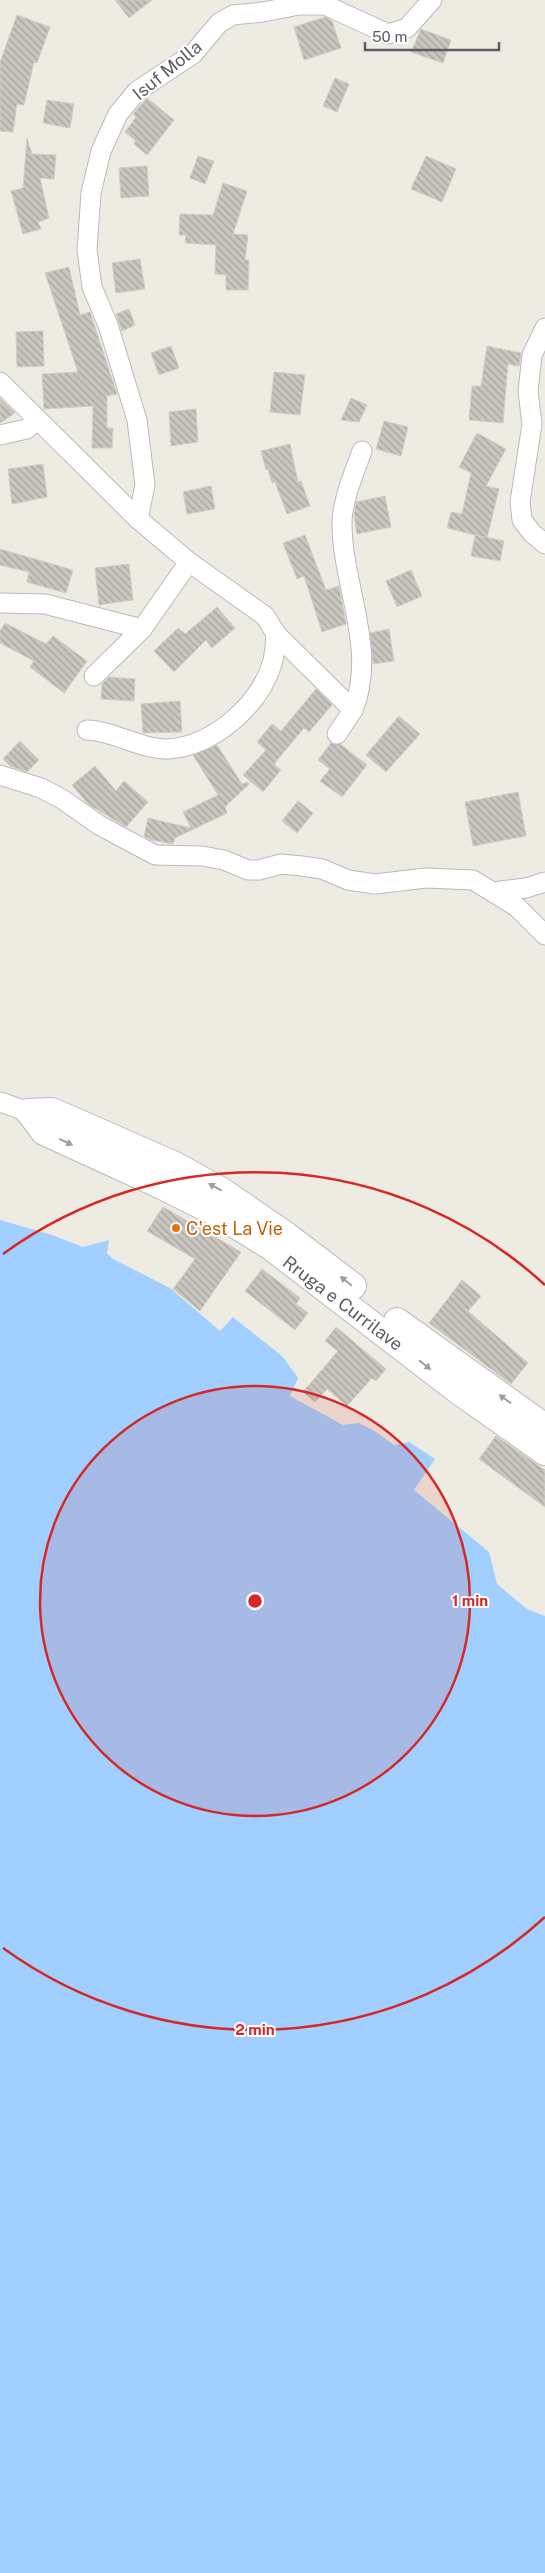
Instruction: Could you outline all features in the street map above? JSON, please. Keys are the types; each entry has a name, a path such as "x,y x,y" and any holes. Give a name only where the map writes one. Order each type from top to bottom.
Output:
{"main road":[{"name":"Rruga e Currilave","path":"29,1112 52,1111 175,1165 222,1191 286,1235 398,1322 545,1427"},
{"name":"Rruga e Currilave","path":"29,1112 44,1132 173,1191 216,1213 271,1247 457,1390 545,1452"}],"street":[{"name":"Isuf Molla","path":"138,519 145,485 137,420 108,325 92,287 87,250 91,192 101,152 118,114 137,91 193,54 219,23 233,15 324,3 388,34 407,28 432,0"},
{"path":"545,328 532,356 528,391 532,424 520,502 522,520 532,533 545,544"},
{"path":"0,382 36,421 138,519 189,562 265,616 276,634 353,710"},
{"path":"0,435 27,428 36,421"},
{"path":"337,734 353,710 360,692 361,665 357,616 346,562 342,520 362,452"},
{"path":"94,676 142,629 189,562"},
{"path":"0,603 45,604 142,629"},
{"path":"87,730 101,730 167,749 193,743 218,731 243,711 260,690 272,664 276,634"},
{"path":"0,775 41,788 62,799 99,825 155,855 202,856 224,860 248,870 259,870 280,864 302,866 322,869 348,880 375,884 426,878 473,880 517,907 545,935"},
{"path":"493,892 526,888 545,882"},
{"name":"Rruga e Currilave","path":"0,1102 29,1112"}],"water":[{"path":"0,1220 52,1235 83,1247 109,1240 107,1253 113,1259 170,1288 220,1331 233,1317 283,1357 298,1378 290,1396 343,1425 359,1423 394,1445 409,1442 435,1459 414,1490 489,1552 497,1584 527,1609 545,1616 545,2573 0,2573"}],"building":[{"path":"115,0 152,0 129,18"},
{"path":"17,15 50,27 37,63 34,62 24,105 17,104 13,132 0,131 0,62"},
{"path":"325,17 332,21 341,48 304,60 294,27"},
{"path":"421,29 451,40 443,63 411,52"},
{"path":"335,78 349,84 337,112 323,106"},
{"path":"147,98 174,120 147,155 134,144 136,141 125,132 136,117 133,114"},
{"path":"47,100 74,104 70,128 43,123"},
{"path":"27,138 32,154 56,155 54,179 40,178 49,218 38,222 41,229 23,234 11,191 23,188"},
{"path":"198,156 214,161 205,184 190,178"},
{"path":"426,156 456,169 442,202 411,189"},
{"path":"147,166 149,196 121,198 119,168"},
{"path":"223,183 247,191 233,234 248,235 245,260 249,260 248,290 226,290 226,275 215,274 216,245 185,243 186,235 179,235 180,214 213,215"},
{"path":"140,259 145,289 116,293 112,263"},
{"path":"69,267 80,315 90,312 117,394 107,396 107,428 113,428 112,448 92,448 93,406 44,409 42,374 78,372 45,273"},
{"path":"129,309 135,325 122,331 116,314"},
{"path":"43,331 44,366 17,367 16,332"},
{"path":"171,346 179,368 159,375 151,353"},
{"path":"487,346 521,353 519,366 508,364 503,423 469,420 472,386 481,386"},
{"path":"274,372 305,375 300,415 270,412"},
{"path":"0,398 15,413 0,423"},
{"path":"351,398 367,405 359,422 341,420"},
{"path":"196,409 198,442 171,446 169,412"},
{"path":"384,421 408,427 401,456 376,449"},
{"path":"477,433 506,449 486,486 499,489 487,538 447,528 451,512 462,514 471,473 459,467"},
{"path":"290,444 298,482 301,481 310,506 287,514 275,482 272,483 268,469 266,470 261,451"},
{"path":"43,464 47,497 12,504 8,469"},
{"path":"211,486 215,509 187,514 183,492"},
{"path":"385,496 391,527 357,534 354,515 356,502"},
{"path":"305,535 326,590 339,586 345,618 346,624 322,632 304,576 297,579 283,543"},
{"path":"475,535 504,541 500,561 471,556"},
{"path":"0,549 73,570 66,593 27,582 29,572 0,565"},
{"path":"129,564 133,600 99,605 95,568"},
{"path":"411,570 422,596 397,607 386,581"},
{"path":"217,607 235,628 212,648 206,640 174,672 154,651 178,628 185,634"},
{"path":"5,623 46,644 53,636 87,661 64,693 30,667 34,661 0,643 0,631"},
{"path":"389,629 394,661 373,664 370,633"},
{"path":"109,677 135,679 134,701 101,699 102,684"},
{"path":"316,689 332,705 309,732 304,728 274,764 281,770 263,792 243,775 266,750 257,742 272,724 281,731"},
{"path":"180,701 182,732 143,733 141,704"},
{"path":"399,716 420,734 386,772 366,755"},
{"path":"20,741 39,760 27,772 10,766 3,759"},
{"path":"331,743 340,744 367,765 342,797 320,781 330,769 318,760"},
{"path":"217,745 242,784 248,782 249,784 225,807 227,813 175,838 173,844 151,840 144,836 148,818 191,828 183,812 218,795 193,755"},
{"path":"95,766 116,791 124,781 148,802 126,827 88,804 72,785"},
{"path":"518,792 526,836 473,846 465,802"},
{"path":"298,801 313,813 297,833 282,821"},
{"path":"163,1207 241,1252 200,1311 173,1289 195,1259 147,1231"},
{"path":"262,1269 300,1298 296,1304 308,1313 295,1330 245,1291"},
{"path":"462,1280 481,1296 468,1311 528,1363 511,1384 429,1323"},
{"path":"336,1327 386,1369 376,1381 372,1378 347,1406 327,1389 315,1402 303,1392 338,1351 325,1341"},
{"path":"496,1436 545,1470 545,1507 479,1459"}],"place":[{"name":"C'est La Vie","path":"176,1228"}]}
